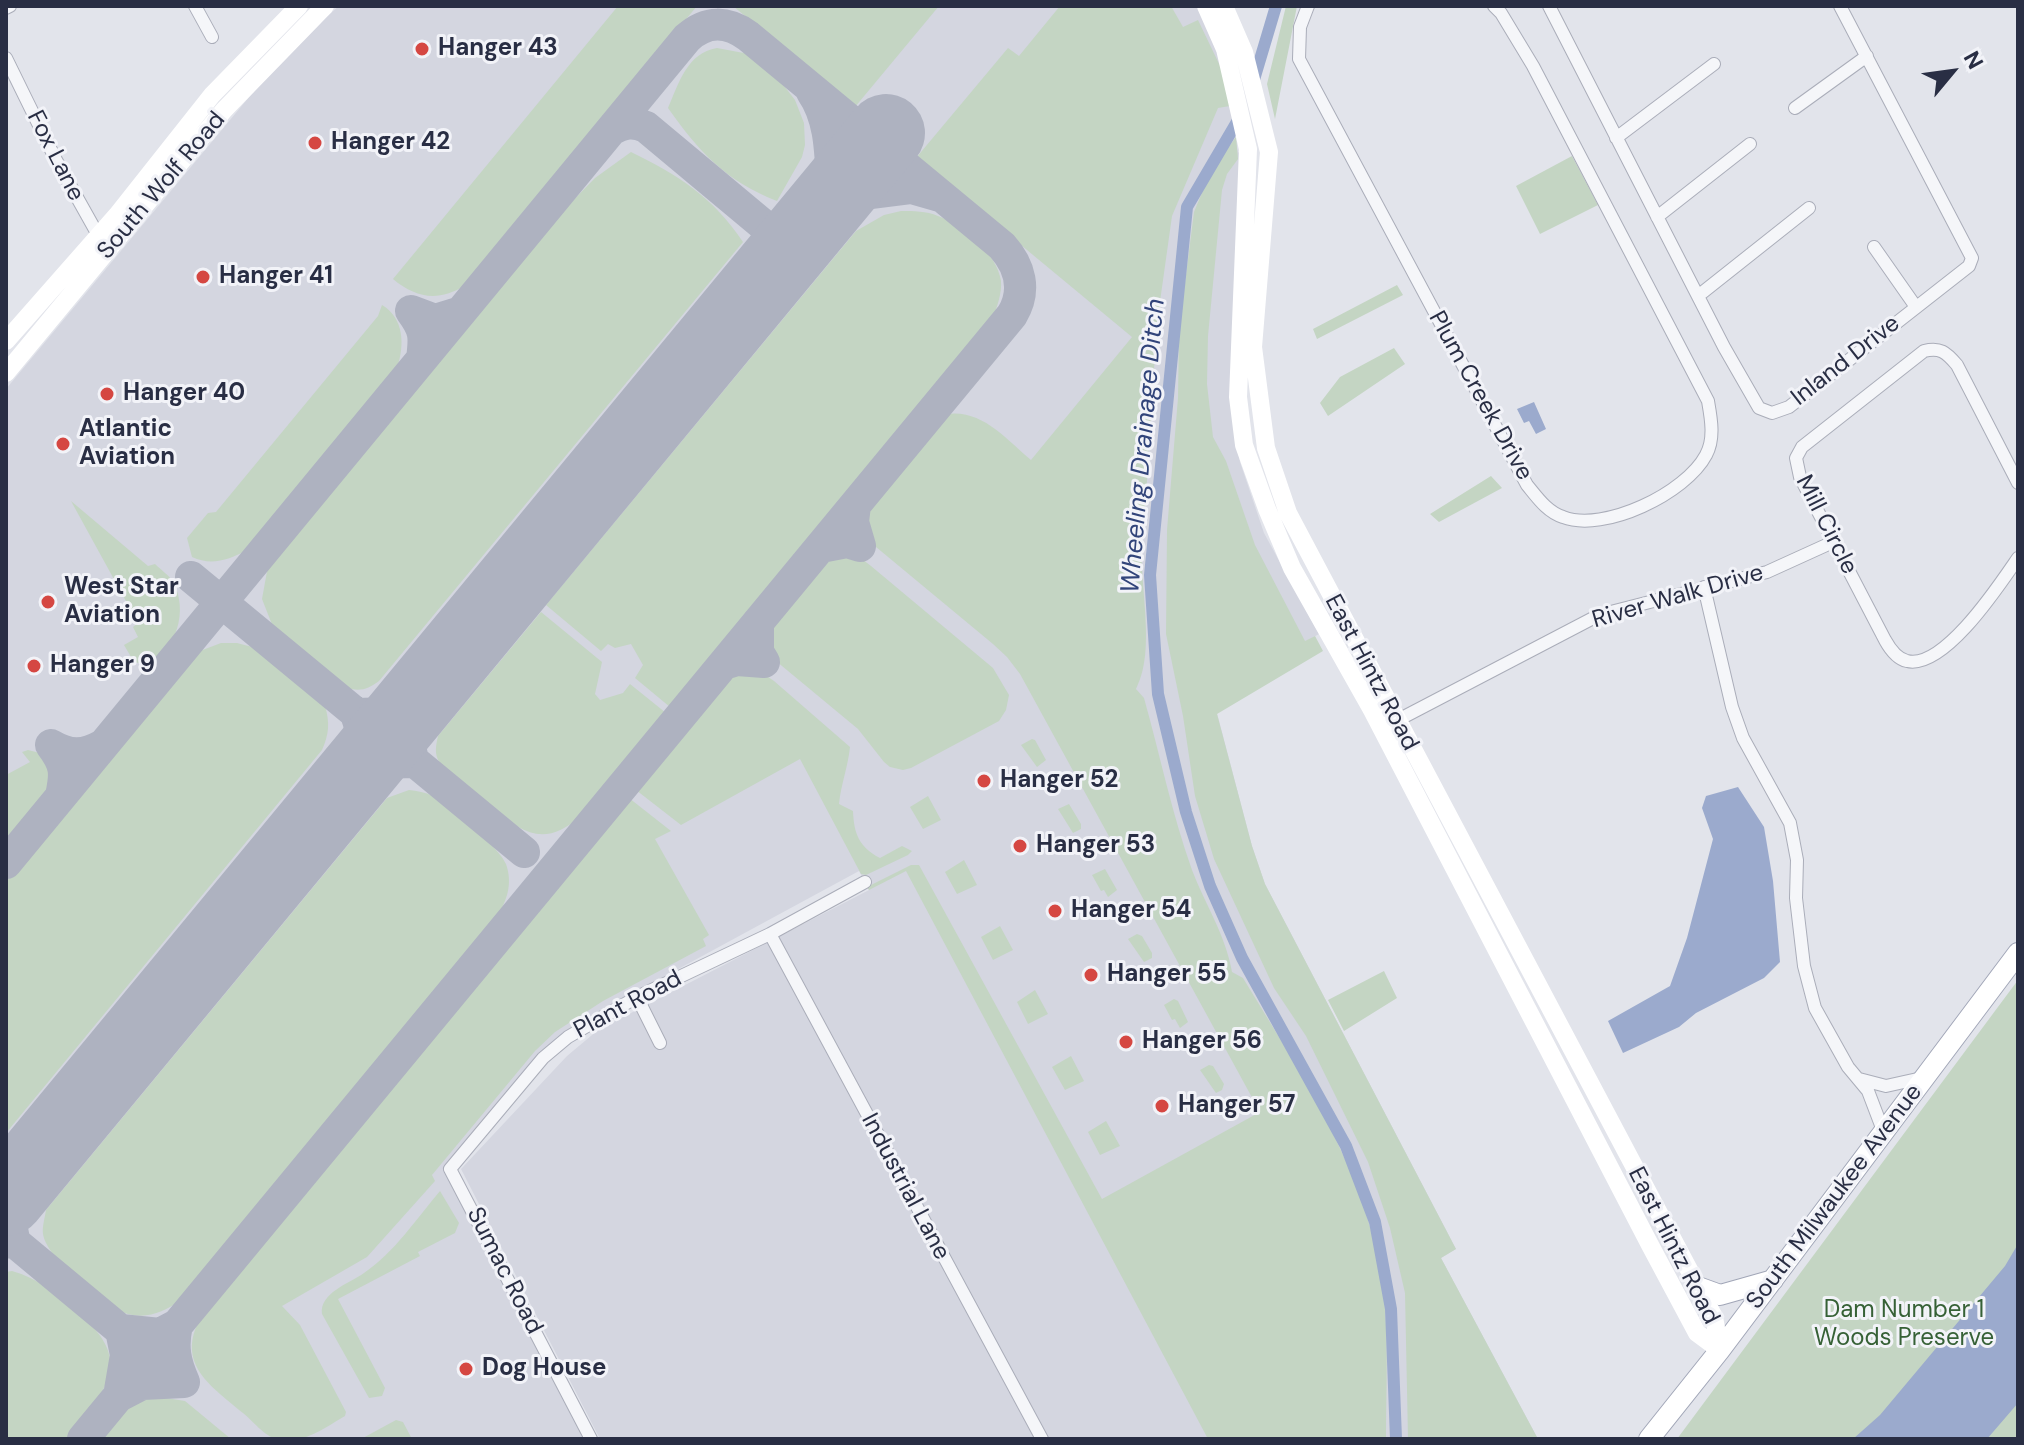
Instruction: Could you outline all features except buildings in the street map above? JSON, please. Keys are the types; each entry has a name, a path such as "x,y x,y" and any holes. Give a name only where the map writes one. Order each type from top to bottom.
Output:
{"main road":[{"name":"South Wolf Road","path":"6,341 117,215 212,95 299,6"},
{"name":"South Wolf Road","path":"6,373 224,110 325,6"},
{"name":"East Hintz Road","path":"1206,6 1234,51 1269,152 1253,347 1266,448 1288,513 1714,1317 1720,1350"},
{"name":"East Hintz Road","path":"1224,6 1234,51 1248,149 1238,397 1244,445 1267,509 1292,568 1372,710 1697,1333 1720,1350"},
{"name":"South Milwaukee Avenue","path":"1649,1439 1720,1350 2018,953"},
{"path":"1698,1287 1720,1295 1773,1280"}],"street":[{"path":"195,6 212,37"},
{"name":"Plum Creek Drive","path":"1308,6 1300,27 1299,59 1527,485 1541,504 1560,517 1584,522 1614,518 1689,478 1708,453 1712,426 1708,401 1533,66 1494,6"},
{"name":"Inland Drive","path":"1549,6 1759,408 1772,413 1789,407 1969,266 1972,258 1840,6"},
{"path":"1795,108 1867,56"},
{"name":"Fox Lane","path":"6,58 96,236 109,250"},
{"path":"1616,138 1714,64"},
{"path":"1657,217 1750,144"},
{"path":"1698,296 1809,208"},
{"name":"Inland Drive","path":"1874,247 1916,307"},
{"name":"Mill Circle","path":"2018,483 1957,365 1946,352 1934,348 1924,351 1802,447 1796,458 1800,477 1833,542 1885,640 1898,657 1915,662 1961,633 1985,607 2018,558"},
{"name":"River Walk Drive","path":"1396,721 1599,615 1704,587 1732,583 1767,572 1833,542"},
{"path":"1704,587 1732,707 1743,738 1790,823 1797,860 1796,898 1804,966 1815,1008 1848,1067 1868,1091 1884,1133"},
{"name":"Plant Road","path":"462,1189 450,1169 543,1058 590,1022 770,934 865,882"},
{"name":"Industrial Lane","path":"770,934 1042,1439"},
{"path":"637,997 660,1043"},
{"path":"1859,1079 1886,1086 1926,1077"},
{"name":"Sumac Road","path":"462,1189 591,1439"}],"shaded area":[{"path":"339,6 1197,6 1213,38 1228,81 1238,153 1242,148 1233,422 1240,462 1264,533 1319,634 1208,696 1217,713 1265,884 1456,1249 1441,1258 1538,1439 600,1439 461,1169 567,1056 598,1030 869,890 859,871 575,1025 528,1067 444,1169 584,1439 6,1439 6,389 260,84 308,33"}],"green space":[{"path":"618,6 697,6 464,286 445,294 427,296 393,279"},
{"path":"733,6 939,6 855,107"},
{"path":"1060,6 1171,6 1183,27 1198,20 1222,70 1230,106 1218,108 1172,216 1157,323 1141,556 1146,650 1136,689 1144,698 1192,870 1220,933 1232,972 1243,978 1309,1088 1363,1204 1375,1245 1385,1306 1386,1439 1208,1439 906,871 869,890 867,887 911,865 919,865 1102,1199 1260,1112 1020,674 993,644 870,542 865,530 869,507 947,414 971,416 993,427 1031,460 1132,337 916,158 1008,48 1019,56"},
{"path":"1286,6 1297,6 1275,119 1267,84"},
{"path":"717,48 749,54 778,78 795,100 804,123 805,145 802,157 777,201 743,184 715,164 668,108 685,70 698,56"},
{"path":"1236,137 1238,159 1227,174 1222,190 1208,336 1207,384 1213,437 1226,461 1255,545 1305,641 1315,636 1323,651 1217,714 1265,884 1456,1249 1441,1258 1538,1439 1408,1439 1405,1293 1390,1228 1368,1162 1306,1036 1274,988 1214,859 1195,796 1166,634 1167,530 1178,398 1179,330 1194,212 1211,171"},
{"path":"631,152 664,169 707,200 743,242 379,681 363,689 344,687 273,627 262,599 268,566 553,221 595,178"},
{"path":"1572,156 1598,205 1540,234 1516,186"},
{"path":"901,211 929,213 948,221 986,251 1001,281 993,318 670,707 635,678 643,665 631,644 615,648 608,644 601,651 546,605 856,231 884,215"},
{"path":"1397,285 1403,295 1317,339 1313,329"},
{"path":"382,305 395,317 401,333 397,368 247,550 220,561 192,557 187,538 208,513 216,512 378,316"},
{"path":"1394,348 1405,364 1328,416 1320,403 1340,377"},
{"path":"1491,476 1502,488 1439,522 1430,514"},
{"path":"71,501 148,566 155,564 173,582 180,605 177,629 166,650 148,665 134,662 124,645 138,637 133,627 138,623"},
{"path":"840,553 858,556 993,668 1009,695 1006,710 999,721 911,768 890,767 858,729 776,661 767,644 768,633 825,561"},
{"path":"541,612 602,662 595,694 600,700 623,693 630,684 666,713 582,815 557,831 535,834 503,816 443,767 436,749 438,736"},
{"path":"221,643 256,648 325,706 328,728 322,750 6,1133 6,882 190,660 200,651"},
{"path":"746,668 774,681 850,747 839,804 853,811 856,833 862,844 880,858 902,846 912,851 908,855 866,875 861,874 800,759 681,825 636,790 733,674"},
{"path":"1032,739 1046,760 1037,767 1021,745"},
{"path":"28,750 44,754 50,772 49,786 6,841 6,775 30,762 22,752"},
{"path":"409,790 440,801 473,827 502,857 508,871 509,885 500,912 180,1301 146,1315 133,1315 109,1305 80,1283 47,1245 43,1234 46,1210 387,798"},
{"path":"928,796 941,820 923,829 910,807"},
{"path":"629,798 671,831 655,839 709,935 703,939 706,946 603,1001 555,1032 535,1051 432,1175 435,1181 367,1257 282,1306 300,1325 346,1412 345,1416 304,1438 287,1440 268,1435 217,1392 199,1370 193,1358 192,1345 203,1313"},
{"path":"1069,804 1081,824 1081,829 1073,833 1058,809"},
{"path":"964,860 977,885 957,894 945,872"},
{"path":"1105,869 1117,890 1108,897 1092,875"},
{"path":"1000,926 1013,950 993,960 981,937"},
{"path":"1137,934 1142,936 1152,953 1152,958 1144,962 1128,939"},
{"path":"1384,971 1397,998 1344,1031 1328,1000"},
{"name":"Dam Number 1 Woods Preserve","path":"2018,980 2018,1439 1677,1439"},
{"path":"1035,990 1048,1014 1028,1024 1017,1002"},
{"path":"1174,999 1188,1022 1180,1028 1164,1005"},
{"path":"1071,1056 1084,1081 1065,1090 1052,1067"},
{"path":"1213,1066 1224,1084 1222,1090 1216,1093 1200,1070"},
{"path":"1106,1121 1120,1146 1100,1155 1088,1132"},
{"path":"440,1191 459,1223 455,1233 418,1252 420,1256 338,1299 385,1388 382,1396 369,1398 322,1314 322,1307 330,1294 385,1256"},
{"path":"12,1271 38,1282 60,1298 94,1328 106,1345 110,1360 109,1375 103,1390 66,1439 6,1439 6,1272"},
{"path":"154,1396 185,1401 231,1439 99,1439 130,1405"},
{"path":"396,1420 403,1422 412,1439 361,1439"}],"water":[{"path":"1534,402 1546,429 1536,434 1529,421 1524,423 1517,409"},
{"path":"1738,787 1764,827 1773,881 1780,962 1764,978 1696,1013 1679,1027 1623,1053 1608,1021 1670,986 1687,938 1713,839 1702,808 1706,796"},
{"path":"2018,1244 2018,1403 1987,1439 1853,1439 1880,1415 2005,1266"}],"waterway":[{"name":"Wheeling Drainage Ditch","path":"1253,83 1276,6"},
{"name":"Wheeling Drainage Ditch","path":"1241,115 1187,207 1150,575 1158,694 1186,812 1210,886 1242,958 1346,1146 1375,1222 1391,1309 1396,1439"}],"taxiway":[{"path":"6,863 695,32 710,26 725,25 748,36 1002,246 1013,262 1020,287 1012,315 83,1439"},
{"path":"812,92 827,129 833,198 912,188 940,196"},
{"path":"611,130 628,124 646,127 767,228 774,241 775,252 768,276"},
{"path":"422,359 423,334 411,311 435,320 461,312"},
{"path":"821,547 847,542 860,546 853,522 855,505"},
{"path":"191,577 524,852"},
{"path":"724,664 737,660 764,662 758,652 758,622"},
{"path":"420,697 409,729 414,762 377,763 355,775 362,744 356,714 393,713 420,697"},
{"path":"61,796 64,769 51,745 77,753 103,745"},
{"path":"6,1189 21,1179 11,1211 15,1243 6,1242"},
{"path":"6,1235 136,1343"},
{"path":"177,1325 175,1354 184,1382 142,1384 119,1396 126,1355 121,1330 160,1334 177,1325"}],"runway":[{"path":"6,1197 886,133"}],"place":[{"name":"Hanger 43","path":"422,49"},
{"name":"Hanger 42","path":"315,143"},
{"name":"Hanger 41","path":"203,277"},
{"name":"Hanger 40","path":"107,394"},
{"name":"Atlantic Aviation","path":"63,444"},
{"name":"West Star Aviation","path":"48,602"},
{"name":"Hanger 9","path":"34,666"},
{"name":"Hanger 52","path":"984,781"},
{"name":"Hanger 53","path":"1020,846"},
{"name":"Hanger 54","path":"1055,911"},
{"name":"Hanger 55","path":"1091,975"},
{"name":"Hanger 56","path":"1126,1042"},
{"name":"Hanger 57","path":"1162,1106"},
{"name":"Dog House","path":"466,1369"}]}
